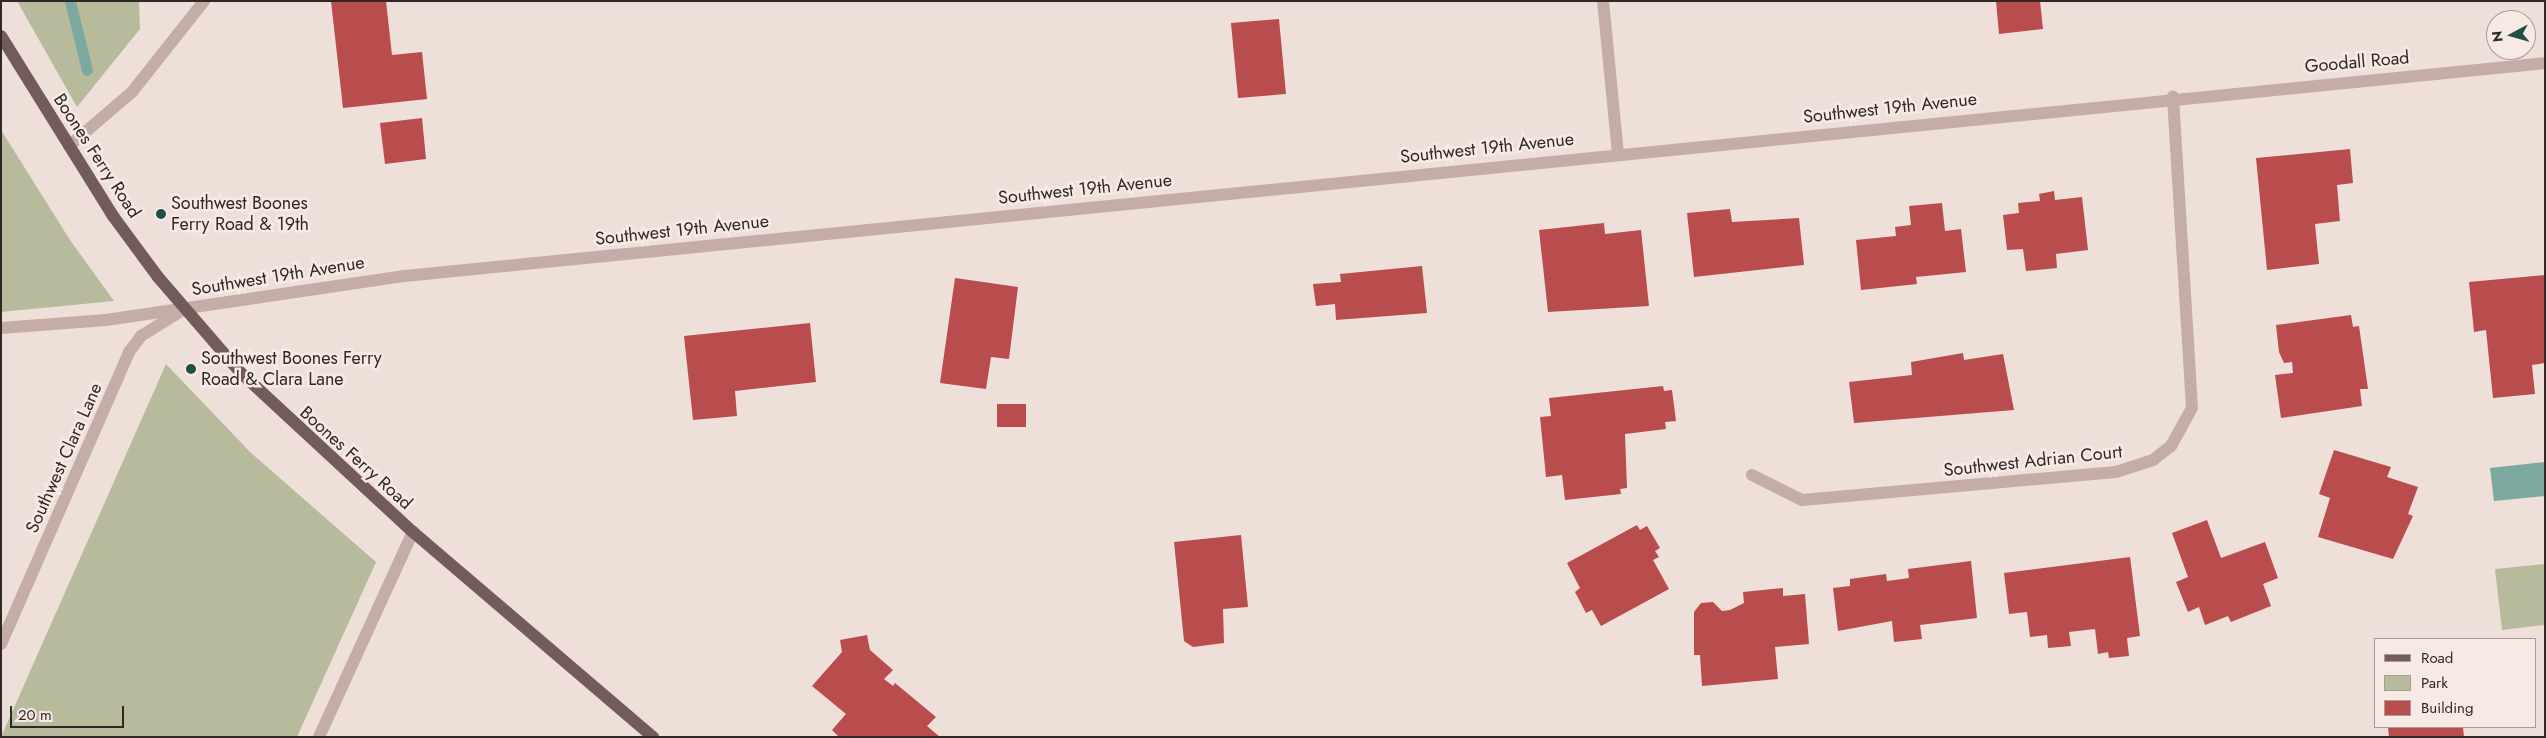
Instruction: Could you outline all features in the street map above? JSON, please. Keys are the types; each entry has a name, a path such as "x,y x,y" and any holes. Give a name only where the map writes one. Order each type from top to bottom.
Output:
{"main road":[{"name":"Boones Ferry Road","path":"1,36 113,216 186,308 287,420 413,532 653,737"}],"street":[{"path":"69,146 132,92 204,1"},
{"path":"1603,1 1618,153"},
{"name":"Goodall Road","path":"2173,97 2545,63"},
{"name":"Southwest 19th Avenue","path":"1,328 186,308 405,276 2173,97"},
{"name":"Southwest Adrian Court","path":"1752,475 1802,500 2116,472 2153,460 2171,446 2192,408 2173,97"},
{"name":"Southwest Clara Lane","path":"1,644 129,352 142,336 186,308"},
{"path":"319,737 413,532"}],"green space":[{"path":"17,1 139,1 140,29 77,107"},
{"path":"1,130 70,240 114,301 1,312"},
{"path":"166,364 251,453 376,562 297,737 1,737"},
{"path":"2545,564 2545,625 2502,630 2495,569"}],"water":[{"path":"2545,462 2545,496 2494,501 2490,468"}],"building":[{"path":"331,1 386,1 392,55 422,52 427,99 343,108"},
{"path":"1996,1 2040,1 2043,29 1999,34"},
{"path":"1279,19 1286,94 1238,98 1231,23"},
{"path":"422,118 426,159 385,164 380,123"},
{"path":"2350,149 2353,183 2337,185 2340,221 2315,224 2319,264 2267,270 2256,158"},
{"path":"2054,191 2055,200 2082,197 2088,250 2056,254 2057,268 2026,271 2023,249 2007,250 2003,215 2019,213 2018,203 2040,201 2039,194"},
{"path":"1942,203 1945,231 1961,229 1966,272 1916,277 1917,284 1861,290 1856,240 1896,236 1895,227 1911,225 1909,206"},
{"path":"1730,209 1732,222 1799,218 1804,265 1694,277 1687,213"},
{"path":"1604,223 1605,234 1641,230 1649,306 1548,312 1539,230"},
{"path":"1422,266 1427,313 1336,320 1335,304 1316,306 1313,284 1341,282 1340,274"},
{"path":"2545,275 2545,363 2532,365 2535,394 2493,398 2486,330 2474,332 2469,282"},
{"path":"955,278 1018,287 1009,359 991,357 986,389 940,383"},
{"path":"2351,315 2353,327 2359,326 2368,389 2360,389 2362,406 2281,418 2275,375 2293,373 2292,362 2284,363 2279,352 2276,325"},
{"path":"810,323 816,382 735,391 737,416 693,420 684,336"},
{"path":"1963,353 1964,360 2003,354 2014,410 1854,423 1849,382 1912,375 1911,362"},
{"path":"1663,386 1664,391 1672,390 1676,421 1665,422 1666,429 1625,434 1627,488 1620,489 1621,494 1565,500 1562,475 1546,477 1540,417 1551,416 1549,398"},
{"path":"997,404 1026,404 1026,427 997,427"},
{"path":"2334,450 2391,467 2387,477 2418,487 2408,514 2413,516 2393,559 2318,537 2330,498 2319,494"},
{"path":"2207,520 2221,558 2265,542 2278,578 2263,584 2271,606 2231,622 2228,616 2205,625 2199,607 2188,612 2176,582 2188,577 2172,533"},
{"path":"1637,525 1640,530 1647,526 1660,548 1655,551 1659,557 1653,560 1669,589 1601,626 1592,610 1586,613 1575,592 1580,588 1567,563"},
{"path":"1241,535 1248,607 1223,609 1224,643 1193,647 1184,641 1174,542"},
{"path":"2130,557 2140,636 2127,638 2129,656 2109,658 2108,652 2098,654 2095,629 2069,632 2071,646 2048,648 2047,635 2030,637 2027,612 2009,614 2004,573"},
{"path":"1971,561 1977,618 1920,625 1922,639 1894,642 1892,621 1838,631 1833,588 1850,586 1850,579 1886,574 1887,581 1909,578 1908,569"},
{"path":"1783,588 1783,596 1805,594 1809,644 1775,647 1778,679 1702,686 1700,655 1694,655 1694,612 1701,603 1713,602 1722,611 1730,610 1744,603 1743,592"},
{"path":"867,635 870,650 893,670 884,679 893,686 895,683 936,717 927,726 940,737 839,737 832,730 846,714 812,686 842,652 840,640"},
{"path":"2388,728 2463,728 2464,737 2389,737"}],"waterway":[{"path":"70,1 87,70"}],"place":[{"name":"Southwest Boones Ferry Road & 19th","path":"161,214"},
{"name":"Southwest Boones Ferry Road & Clara Lane","path":"191,369"}]}
